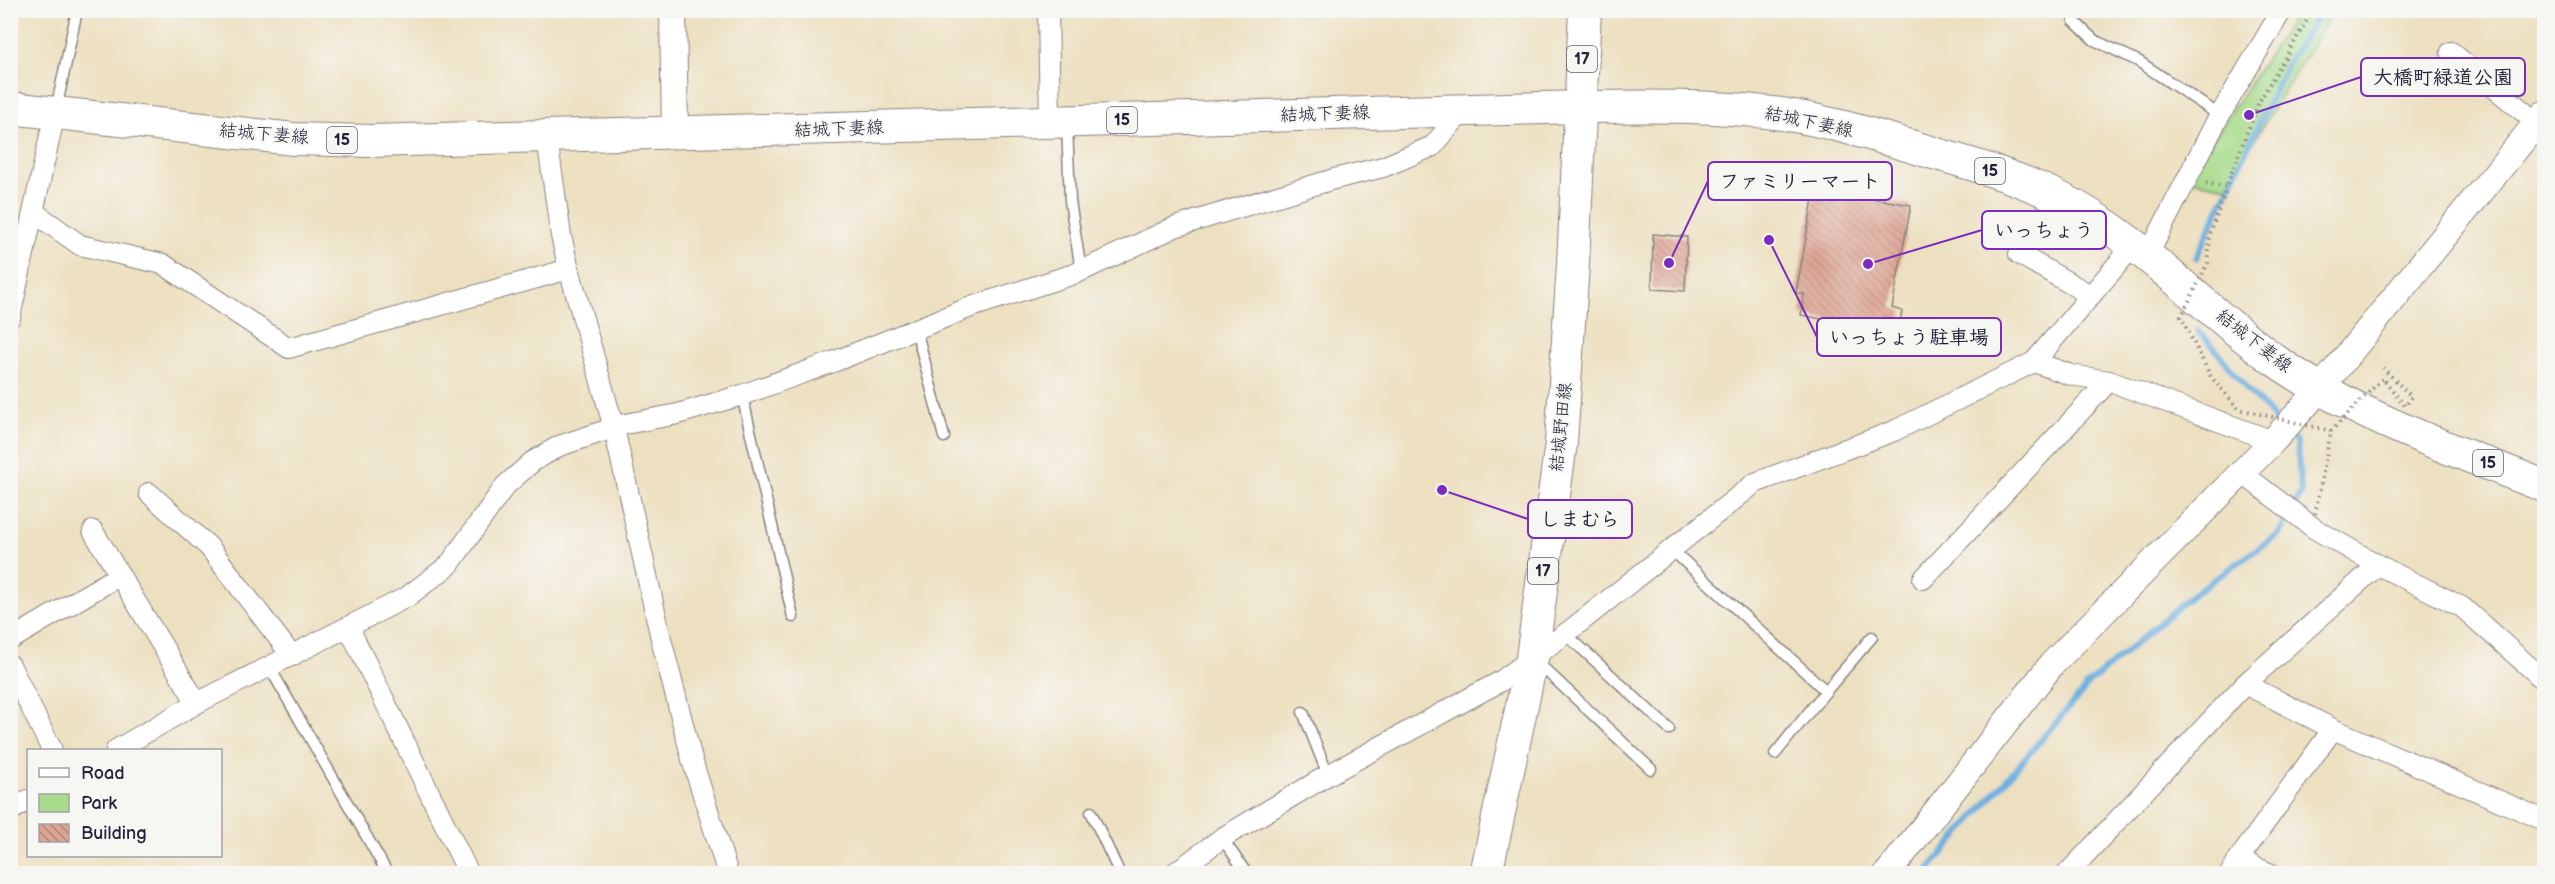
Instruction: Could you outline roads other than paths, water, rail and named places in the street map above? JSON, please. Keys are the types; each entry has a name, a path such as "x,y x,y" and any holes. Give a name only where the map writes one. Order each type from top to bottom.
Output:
{"main road":[{"name":"結城野田線","path":"1486,873 1532,658 1566,390 1585,10"},
{"name":"結城下妻線","path":"10,108 294,139 370,141 548,138 1580,106 1681,106 1731,108 1785,114 1843,127 1976,166 2034,186 2083,211 2140,251 2277,362 2320,389 2431,441 2544,486"}],"street":[{"path":"673,10 675,134"},
{"path":"1048,10 1058,122"},
{"path":"1173,873 1222,838 1328,775 1501,681 1566,634 1755,483 1894,431 2034,362 2090,295 2140,251 2282,10"},
{"path":"1887,873 2052,664 2242,473 2320,389 2541,119 2451,52"},
{"path":"118,749 197,703 407,597 449,565 505,486 532,462 559,446 614,428 678,414 742,395 833,362 970,306 1081,271 1175,227 1334,179 1383,167 1433,146 1463,110"},
{"path":"10,317 35,213 55,113"},
{"path":"548,138 561,236 569,269 614,428 662,643 693,763 728,873"},
{"path":"35,213 80,245 163,264 289,348 569,269"},
{"path":"2019,254 2090,295"},
{"path":"2034,362 2071,375 2109,381 2273,441"},
{"path":"1923,579 2109,381"},
{"path":"2242,473 2315,529 2378,565 2462,607 2543,672"},
{"path":"149,493 209,547 292,656"},
{"path":"93,531 197,703"},
{"path":"2067,873 2245,684 2378,565"},
{"path":"10,640 120,574"},
{"path":"349,628 469,873"},
{"path":"10,665 52,749"},
{"path":"2245,684 2333,729 2544,820"},
{"path":"2271,873 2234,867 2333,729"},
{"path":"10,810 27,801"}],"lane":[{"path":"55,113 77,10"},
{"path":"2074,21 2094,40 2138,61 2219,115"},
{"path":"1058,122 1081,271"},
{"path":"916,329 944,437"},
{"path":"742,395 793,617"},
{"path":"1671,549 1826,691"},
{"path":"1566,634 1669,729"},
{"path":"1775,754 1872,637"},
{"path":"1532,658 1651,769"},
{"path":"270,668 388,873"},
{"path":"1303,712 1328,775"},
{"path":"1091,812 1120,873"},
{"path":"1222,838 1247,873"}],"waterway":[{"path":"2196,258 2288,62 2322,10"},
{"path":"2197,331 2212,345 2246,388 2280,425"},
{"path":"1925,874 2090,683 2192,595 2279,534 2301,493 2297,443 2287,432"}],"place":[{"name":"大橋町緑道公園","path":"2249,115"},
{"name":"いっちょう駐車場","path":"1769,240"},
{"name":"ファミリーマート","path":"1669,263"},
{"name":"いっちょう","path":"1868,264"},
{"name":"しまむら","path":"1442,490"}]}
